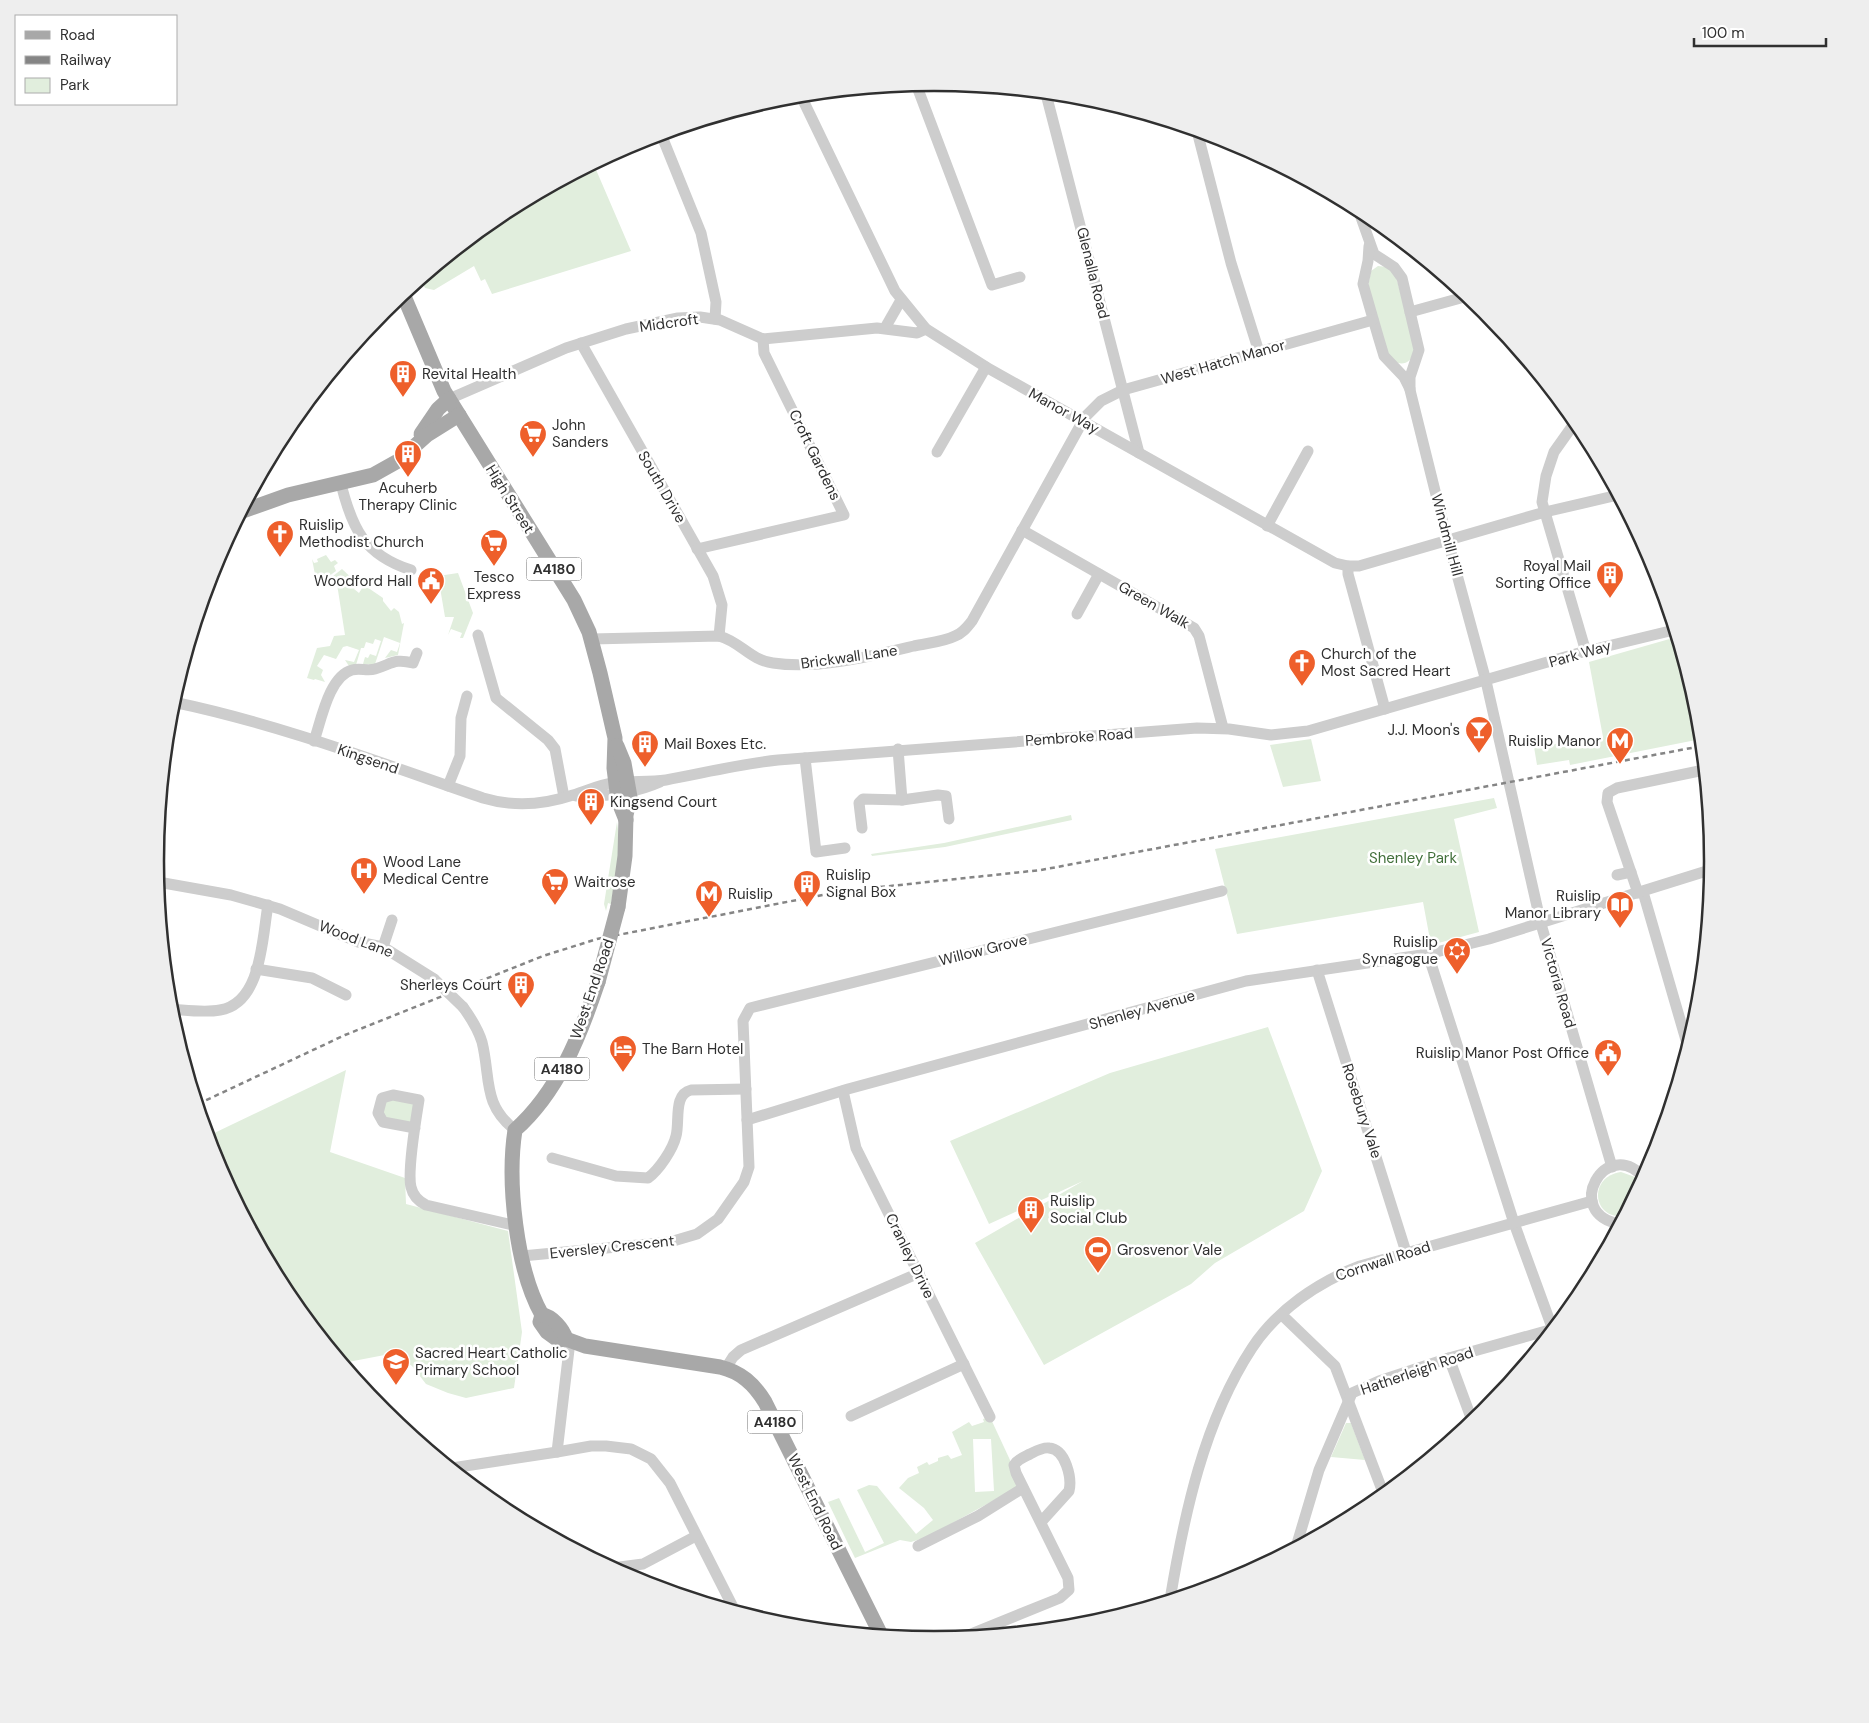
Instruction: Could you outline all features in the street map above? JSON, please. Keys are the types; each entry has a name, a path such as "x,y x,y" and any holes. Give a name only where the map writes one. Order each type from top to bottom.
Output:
{"main road":[{"name":"High Street","path":"406,302 435,375 574,600 592,640 624,786"},
{"path":"413,446 438,409 449,399"},
{"path":"250,508 288,495 341,484 386,469 441,425 458,415"},
{"name":"West End Road","path":"514,1130 536,1110 552,1087 577,1037 598,982 618,907 625,856 624,786"},
{"path":"514,1130 510,1181 522,1256 531,1289 542,1315 549,1316 564,1332 568,1340"},
{"name":"West End Road","path":"568,1340 585,1346 726,1368 748,1380 765,1402 878,1629"}],"street":[{"path":"919,92 992,285 1020,277"},
{"name":"Glenalla Road","path":"1048,100 1140,453"},
{"name":"Manor Way","path":"804,103 901,300 926,329 986,367 1268,526 1335,562 1348,566"},
{"path":"1199,138 1231,263 1259,352"},
{"path":"664,141 701,233 716,302 715,319"},
{"name":"Windmill Hill","path":"1362,221 1369,244 1379,260 1398,272 1402,278 1419,350 1410,378 1410,390"},
{"name":"Windmill Hill","path":"1369,244 1368,261 1363,284 1384,356 1404,377 1410,390 1486,681"},
{"path":"1410,312 1459,298"},
{"path":"885,328 901,300"},
{"name":"Midcroft","path":"449,399 580,344 656,322 691,317 715,319 763,339 885,328 917,333 926,329"},
{"name":"West Hatch Manor","path":"961,633 972,620 1083,421 1100,401 1123,390 1373,320"},
{"name":"Croft Gardens","path":"697,549 844,514 764,353 763,339"},
{"name":"South Drive","path":"580,344 713,576 722,599 719,636"},
{"path":"937,452 986,367"},
{"path":"1571,428 1554,452 1546,476 1542,502 1586,652"},
{"path":"1268,526 1308,451"},
{"path":"341,484 351,520 363,540 382,557 411,570"},
{"path":"1384,709 1350,583 1348,566 1359,566 1544,512 1612,496"},
{"name":"Green Walk","path":"1022,530 1196,630 1223,728"},
{"path":"1077,614 1099,574"},
{"name":"Park Way","path":"1486,681 1586,652 1669,631"},
{"name":"Brickwall Lane","path":"592,640 719,636 734,642 754,658 773,663 802,664 888,652 946,639 961,633"},
{"path":"478,635 496,698 548,740 555,749 564,798"},
{"path":"314,741 333,686 340,676 351,670 373,669 391,661 413,663 417,653"},
{"name":"Pembroke Road","path":"624,786 665,780 741,764 898,750 1223,728 1265,735 1288,734 1316,729 1486,681"},
{"name":"Victoria Road","path":"1486,681 1541,924 1612,1166"},
{"path":"448,786 460,756 461,718 467,696"},
{"name":"Kingsend","path":"181,704 236,717 314,741 490,800 512,804 536,803 564,798 599,785 624,786"},
{"path":"898,750 902,800"},
{"path":"805,758 816,852 844,848"},
{"path":"1685,1036 1641,892 1631,872 1607,796 1612,789 1699,771"},
{"path":"862,828 859,802 863,800 902,800 938,795 946,796 949,819"},
{"path":"1600,820 1612,816"},
{"path":"1617,875 1631,872"},
{"name":"Shenley Avenue","path":"747,1120 843,1091 1246,981 1428,954 1541,924 1705,873"},
{"name":"Wood Lane","path":"165,883 231,895 268,905 358,942 384,947 434,979 463,1007 470,1017 481,1040 492,1104 503,1121 514,1130"},
{"name":"Willow Grove","path":"746,1012 754,1006 1222,891"},
{"path":"178,1009 210,1011 230,1007 238,1002 249,990 256,969 268,905"},
{"path":"384,947 392,920"},
{"path":"1428,954 1514,1223 1551,1323"},
{"path":"256,969 312,978 346,995"},
{"name":"Rosebury Vale","path":"1317,970 1406,1252"},
{"name":"Eversley Crescent","path":"522,1256 670,1242 685,1239 709,1228 718,1219 747,1175 749,1160 743,1021 746,1012"},
{"path":"552,1158 626,1178 648,1178 673,1144 676,1136 680,1098 684,1093 691,1090 746,1089"},
{"name":"Cranley Drive","path":"843,1091 856,1148 990,1416"},
{"path":"415,1128 410,1182 414,1196 419,1201 426,1205 517,1226"},
{"path":"1615,1222 1602,1218 1592,1201 1593,1184 1604,1170 1612,1166 1631,1167 1638,1173"},
{"name":"Cornwall Road","path":"1171,1594 1178,1555 1206,1449 1230,1387 1253,1346 1282,1315 1305,1295 1331,1277 1360,1266 1592,1201"},
{"path":"726,1368 733,1356 741,1350 919,1273"},
{"path":"1282,1315 1335,1366 1346,1391 1348,1406 1381,1488"},
{"name":"Hatherleigh Road","path":"1298,1540 1319,1470 1352,1393 1449,1358 1545,1331"},
{"path":"557,1452 568,1340"},
{"path":"1449,1358 1470,1415"},
{"path":"852,1416 964,1364"},
{"path":"459,1467 591,1446 631,1449 651,1459 665,1475 731,1605"},
{"path":"980,1630 1065,1595 1069,1590 1068,1578 1023,1488 1014,1465 1018,1460 1048,1448 1056,1449 1068,1470 1069,1491 1041,1522"},
{"path":"918,1546 978,1516 1023,1488"},
{"path":"625,1566 643,1564 696,1536"}],"green space":[{"path":"596,170 631,251 492,294 485,279 481,281 474,266 434,290 425,288 424,285 427,282 466,250 507,221 549,194"},
{"path":"1378,266 1387,267 1395,273 1416,350 1410,359 1404,363 1396,362 1387,357 1368,287 1371,271"},
{"path":"326,555 331,562 335,560 338,563 334,566 336,571 317,585 312,559 314,563 318,562 317,559"},
{"path":"342,569 358,584 354,589 359,593 364,585 383,598 383,601 391,611 394,608 399,612 402,624 404,623 398,655 385,658 391,650 397,652 400,643 384,637 375,664 363,664 365,657 368,658 370,654 376,656 381,641 375,639 373,644 366,642 364,648 361,648 356,665 349,666 345,660 354,662 359,650 347,646 343,647 336,659 324,655 317,666 323,670 321,675 325,682 307,678 317,648 330,646 334,636 345,635 337,584 331,585 328,580"},
{"path":"458,573 473,613 463,638 460,638 462,633 451,629 448,635 454,617 445,617 438,576"},
{"path":"1672,638 1679,662 1695,740 1570,765 1569,760 1537,765 1534,747 1603,737 1589,662"},
{"path":"1311,739 1321,781 1283,787 1270,745"},
{"name":"Shenley Park","path":"1494,798 1497,808 1454,819 1479,932 1431,945 1423,902 1237,934 1215,849"},
{"path":"1071,815 1072,820 945,847 872,856 871,854 944,843"},
{"path":"617,822 619,842 617,863 611,904 608,903 606,911 604,904"},
{"path":"1268,1027 1322,1171 1304,1211 1215,1263 1191,1284 1044,1365 975,1243 1083,1181 989,1224 950,1141 1110,1073"},
{"path":"346,1070 330,1152 405,1178 406,1204 508,1231 522,1332 514,1388 466,1398 426,1384 412,1366 395,1353 349,1362 323,1330 267,1247 244,1202 214,1133"},
{"path":"382,1098 419,1100 415,1128 387,1124 379,1101"},
{"path":"1621,1172 1636,1178 1618,1215 1606,1212 1600,1205 1598,1197 1599,1189 1610,1175"},
{"path":"990,1417 1010,1460 1011,1470 1018,1487 927,1537 911,1542 900,1540 855,1558 828,1502 839,1498 865,1552 884,1543 857,1490 869,1485 877,1486 916,1534 933,1520 924,1508 899,1488 908,1478 919,1473 917,1467 927,1462 929,1465 938,1461 938,1458 948,1455 951,1459 962,1455 952,1432 969,1422 972,1426 984,1422 983,1419","holes":["973,1439 991,1439 994,1491 975,1492"]},
{"path":"1346,1423 1351,1423 1365,1460 1331,1457"}],"railway":[{"path":"203,1102 345,1035 543,956 597,939 843,891 1041,870 1696,747"}],"place":[{"name":"Revital Health","path":"403,398"},
{"name":"John Sanders","path":"533,458"},
{"name":"Acuherb Therapy Clinic","path":"408,478"},
{"name":"Ruislip Methodist Church","path":"280,558"},
{"name":"Tesco Express","path":"494,567"},
{"name":"Royal Mail Sorting Office","path":"1610,599"},
{"name":"Woodford Hall","path":"431,605"},
{"name":"Church of the Most Sacred Heart","path":"1302,687"},
{"name":"J.J. Moon's","path":"1479,754"},
{"name":"Ruislip Manor","path":"1620,765"},
{"name":"Mail Boxes Etc.","path":"645,768"},
{"name":"Kingsend Court","path":"591,826"},
{"name":"Wood Lane Medical Centre","path":"364,895"},
{"name":"Waitrose","path":"555,906"},
{"name":"Ruislip Signal Box","path":"807,908"},
{"name":"Ruislip","path":"709,918"},
{"name":"Ruislip Manor Library","path":"1620,929"},
{"name":"Ruislip Synagogue","path":"1457,975"},
{"name":"Sherleys Court","path":"521,1009"},
{"name":"The Barn Hotel","path":"623,1073"},
{"name":"Ruislip Manor Post Office","path":"1608,1077"},
{"name":"Ruislip Social Club","path":"1031,1234"},
{"name":"Grosvenor Vale","path":"1098,1274"},
{"name":"Sacred Heart Catholic Primary School","path":"396,1386"}]}
